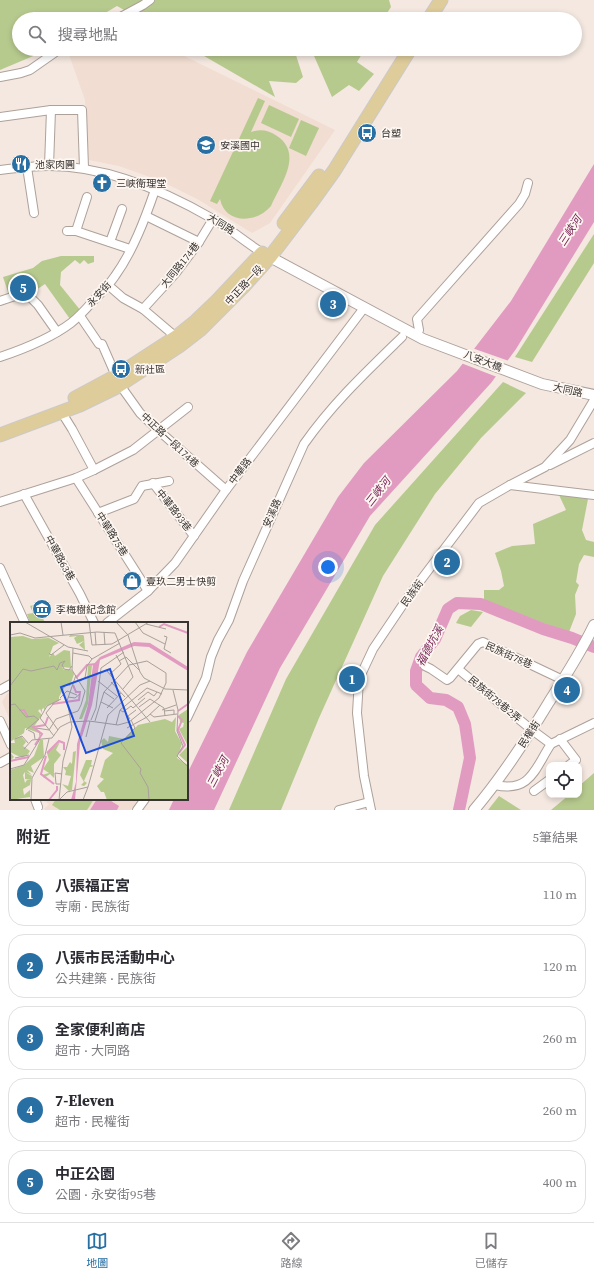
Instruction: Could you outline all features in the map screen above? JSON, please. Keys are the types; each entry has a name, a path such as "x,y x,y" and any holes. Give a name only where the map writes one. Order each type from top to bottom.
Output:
{"main road":[{"path":"423,12 431,0"},
{"path":"433,12 441,0"},
{"name":"中正路一段","path":"0,426 58,406 118,380 179,346 201,329 244,286 327,166 395,56"},
{"name":"中正路一段","path":"0,435 80,405 118,380 196,321 266,255 334,171 406,56"}],"street":[{"path":"130,12 150,0"},
{"path":"0,77 21,74 30,70 50,56"},
{"path":"49,166 51,110"},
{"path":"0,117 51,110 82,110 84,168"},
{"name":"大同路","path":"0,170 49,166 84,168 110,174 155,190 213,219 266,255 364,308 421,334"},
{"path":"27,167 34,213"},
{"path":"421,334 417,319 519,204 525,194 528,183"},
{"name":"永安街","path":"0,357 26,347 57,332 80,316 116,274 146,216 155,190"},
{"path":"76,231 87,197"},
{"path":"110,242 122,209"},
{"path":"146,216 199,242"},
{"name":"大同路174巷","path":"143,309 175,274 199,242 213,219"},
{"path":"67,231 76,231 130,249"},
{"path":"108,285 123,298 143,309 176,337"},
{"path":"0,301 28,295 38,305 57,332"},
{"name":"中華路","path":"108,622 148,591 175,563 226,490 364,308"},
{"name":"中正路一段174巷","path":"80,316 99,344 102,344 118,380 140,413 226,490"},
{"name":"八安大橋","path":"421,334 542,384"},
{"name":"安溪路","path":"188,716 206,678 218,640 228,620 242,581 304,444 318,424 347,391 402,337"},
{"name":"大同路","path":"542,384 594,395"},
{"path":"545,467 570,440 594,400"},
{"path":"0,502 76,478 94,470 133,450 188,407"},
{"path":"62,413 94,470"},
{"name":"民族街","path":"370,806 364,776 357,713 359,679 373,649 408,597 480,503 510,485 594,443"},
{"name":"中華路75巷","path":"76,478 148,591"},
{"path":"98,513 134,499 142,486 169,481"},
{"name":"中華路93巷","path":"153,483 194,536"},
{"path":"510,485 594,495"},
{"name":"中華路63巷","path":"24,494 80,594 94,622"},
{"path":"0,568 25,622"},
{"name":"民權街","path":"474,810 495,785 532,730 592,630"},
{"name":"民族街78巷","path":"425,666 447,680 478,644 483,642 563,680"},
{"name":"民族街78巷2弄","path":"458,669 551,744"},
{"path":"0,690 10,685"},
{"path":"0,721 10,743"},
{"path":"495,785 506,788 528,780 537,769 551,744 594,723"},
{"path":"560,739 576,760 573,762"},
{"path":"0,764 10,758"},
{"path":"534,791 546,782"},
{"path":"35,800 38,807"},
{"path":"137,810 143,800"},
{"path":"339,810 370,806"}],"shaded area":[{"name":"安溪國中","path":"69,56 184,56 335,130 270,223 252,233 199,200 161,181 119,166 89,160 85,100"},
{"path":"10,692 10,720 2,702 7,694"},
{"path":"44,800 137,800 131,810 45,810 44,808 49,804"}],"green space":[{"path":"0,0 389,0 391,7 388,12 128,12 117,6 107,12 12,12 12,56 33,56 0,70"},
{"path":"204,56 296,56 303,77 296,83 269,81 275,97"},
{"path":"314,56 361,56 357,62 374,74 359,91 349,85 332,97"},
{"path":"258,98 265,101 251,132 271,132 285,143 289,152 288,170 271,206 265,212 257,216 242,219 234,217 228,213 223,207 220,199 217,204 210,201"},
{"path":"269,105 299,119 291,137 261,123"},
{"path":"301,120 319,128 306,156 289,148"},
{"path":"594,234 594,263 532,362 515,357"},
{"path":"61,256 94,256 94,262 88,264 84,260 80,264 75,260 61,272 60,285 81,311 70,319 45,284 36,290 9,295 3,277 33,268 42,261"},
{"path":"503,382 526,393 481,438 435,494 383,576 319,718 281,810 229,810 286,679 375,525"},
{"path":"559,495 588,499 582,530 586,540 594,542 594,557 584,555 579,564 576,582 579,585 575,595 576,614 569,632 484,600 484,590 499,590 504,586 495,553 512,546 535,544 533,524 566,510"},
{"path":"37,604 45,622 30,622 27,614 33,613 30,606"},
{"path":"471,610 483,612 471,627 456,623 460,616"},
{"path":"594,773 594,810 551,810 565,798 582,798 582,783"},
{"path":"499,796 521,810 488,810"},
{"path":"55,800 93,800 87,810 60,810 52,805"}],"water":[{"name":"三峽河","path":"594,164 594,222 516,349 491,383 370,516 280,668 214,810 169,810 174,800 188,800 188,772 247,652 338,497 364,463 457,371 511,301"},
{"path":"96,800 110,800 119,806 117,810 90,810"}],"pier":[{"path":"472,348 509,361 497,377 461,363"}],"waterway":[{"name":"福德坑溪","path":"459,810 470,758 465,724 458,707 446,700 430,698 416,685 416,671 421,657 435,639 448,609 457,603 481,604 543,629 594,647"}],"place":[{"name":"台塑","path":"367,133"},
{"name":"安溪國中","path":"206,145"},
{"name":"池家肉圓","path":"21,164"},
{"name":"三峽衛理堂","path":"102,183"},
{"name":"中正公園","path":"23,288"},
{"name":"全家便利商店","path":"333,304"},
{"name":"新社區","path":"121,369"},
{"name":"八張市民活動中心","path":"447,562"},
{"name":"壹玖二男士快剪","path":"132,581"},
{"name":"李梅樹紀念館","path":"42,609"},
{"name":"八張福正宮","path":"352,679"},
{"name":"7-Eleven","path":"567,690"}]}
